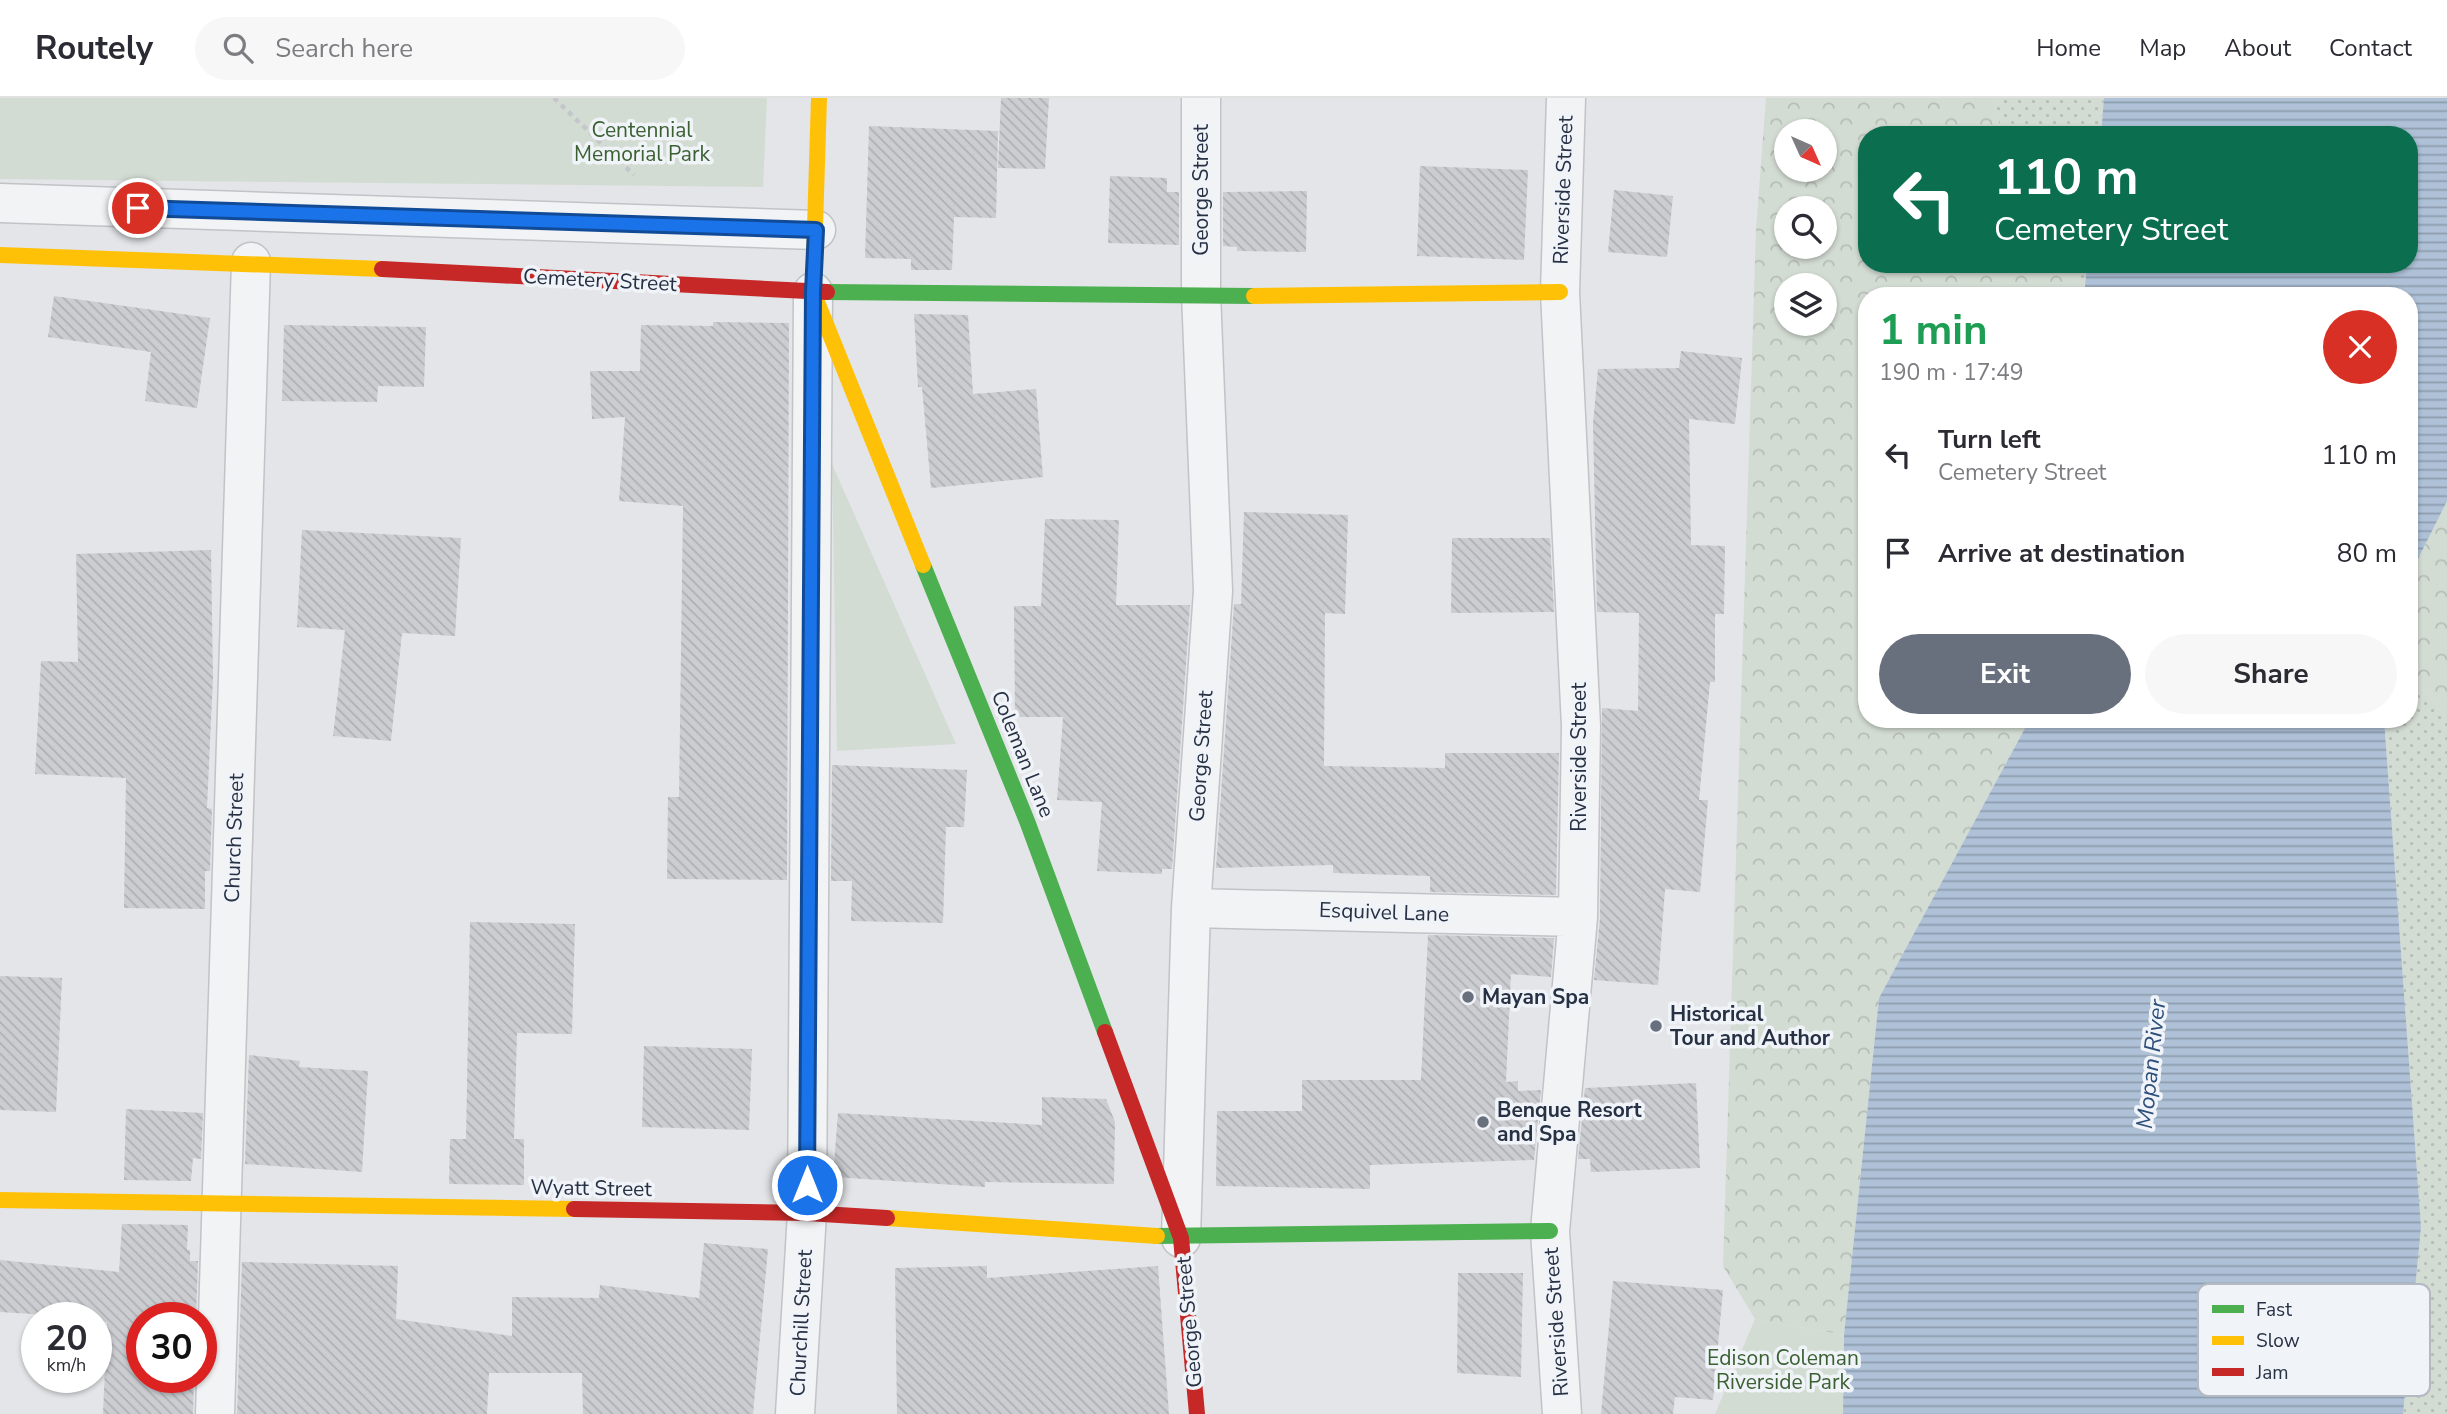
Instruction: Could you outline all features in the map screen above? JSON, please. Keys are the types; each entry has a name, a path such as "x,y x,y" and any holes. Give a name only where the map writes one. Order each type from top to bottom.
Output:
{"street":[{"name":"Churchill Street","path":"795,1414 807,1213 813,292 819,98"},
{"name":"George Street","path":"1197,1414 1181,1238 1191,908 1213,591 1201,293 1201,98"},
{"name":"Riverside Street","path":"1562,1414 1550,1231 1578,917 1581,726 1560,292 1566,98"},
{"path":"0,203 816,230"},
{"name":"Cemetery Street","path":"0,255 251,262 813,292 1201,293 1227,296 1560,292"},
{"name":"Church Street","path":"215,1414 251,262"},
{"name":"Coleman Lane","path":"813,292 1027,821 1181,1238"},
{"name":"Esquivel Lane","path":"1191,908 1578,917"},
{"name":"Wyatt Street","path":"0,1200 807,1213 1181,1238 1550,1231"}],"path":[{"path":"554,98 688,226"}],"green space":[{"name":"Centennial Memorial Park","path":"0,98 767,98 763,187 0,179"},
{"path":"1766,98 1993,98 2000,126 1858,126 1858,273 2069,273 2081,287 1858,287 1858,728 2025,728 1879,998 1844,1335 1755,1319 1723,1266 1756,230"},
{"path":"1993,98 2104,98 2102,126 2000,126"},
{"path":"2069,273 2086,273 2084,287 2081,287"},
{"path":"832,464 956,744 837,751"},
{"path":"2447,501 2447,718 2418,684 2418,559"},
{"path":"2418,684 2447,718 2447,1414 2403,1414 2405,1396 2430,1396 2430,1284 2416,1284 2421,1227 2385,728 2418,728"},
{"name":"Edison Coleman Riverside Park","path":"1755,1319 1844,1335 1843,1414 1715,1414"}],"water":[{"path":"2104,98 2447,98 2447,501 2418,559 2418,287 2085,287 2086,273 2418,273 2418,126 2102,126"},
{"name":"Mopan River","path":"2025,728 2385,728 2421,1227 2416,1284 2198,1284 2198,1396 2405,1396 2403,1414 1843,1414 1844,1335 1879,998"}],"building":[{"path":"1001,98 1049,98 1045,169 998,168"},
{"path":"869,126 998,131 996,218 954,217 952,270 911,270 911,259 865,258"},
{"path":"1420,166 1528,170 1524,260 1417,256"},
{"path":"1110,176 1167,178 1167,192 1179,192 1179,245 1108,243"},
{"path":"1614,190 1673,196 1667,257 1608,252"},
{"path":"1307,191 1306,252 1237,251 1237,247 1223,246 1223,192"},
{"path":"54,296 210,318 197,408 145,401 151,352 48,337"},
{"path":"914,314 968,315 973,394 1036,389 1043,477 931,488 922,387 918,387"},
{"path":"713,322 789,323 787,880 667,879 668,797 679,797 683,506 619,501 625,417 592,419 590,371 640,371 641,325 713,326"},
{"path":"284,325 426,327 424,387 378,386 377,402 282,401"},
{"path":"1681,351 1742,358 1735,424 1689,419 1691,545 1725,546 1724,614 1715,614 1715,682 1710,682 1699,800 1708,800 1700,892 1665,889 1658,985 1594,980 1600,918 1602,708 1638,711 1639,613 1597,612 1593,424 1598,369 1679,368"},
{"path":"1244,512 1348,515 1345,614 1325,613 1324,766 1445,768 1445,753 1559,753 1556,895 1430,892 1430,876 1333,873 1333,865 1216,868 1234,604 1241,604"},
{"path":"1045,519 1119,520 1116,605 1190,605 1172,869 1162,869 1162,874 1097,871 1102,802 1057,800 1063,717 1015,717 1014,606 1041,606"},
{"path":"302,530 461,538 455,636 402,633 391,741 333,736 345,630 297,627"},
{"path":"1452,538 1550,538 1554,612 1451,613"},
{"path":"211,550 213,678 207,808 212,809 210,871 205,871 205,909 124,908 126,778 35,774 41,661 78,662 76,554"},
{"path":"832,765 967,770 964,827 946,827 943,923 851,921 852,881 831,881"},
{"path":"470,922 575,924 572,1034 517,1033 514,1139 524,1139 524,1185 449,1184 450,1139 466,1139"},
{"path":"1428,935 1554,938 1551,977 1511,974 1506,1082 1518,1081 1518,1091 1541,1090 1534,1160 1370,1165 1370,1189 1216,1186 1217,1111 1302,1111 1302,1080 1421,1080"},
{"path":"0,976 62,978 56,1112 0,1110"},
{"path":"644,1046 752,1049 749,1130 642,1127"},
{"path":"249,1055 300,1061 299,1067 368,1071 362,1172 245,1164"},
{"path":"1696,1083 1700,1168 1591,1172 1590,1159 1578,1159 1585,1088"},
{"path":"1042,1097 1106,1099 1115,1122 1114,1184 985,1182 985,1187 833,1177 838,1113 1042,1125"},
{"path":"126,1109 203,1113 201,1159 193,1158 191,1181 124,1180"},
{"path":"122,1224 188,1225 187,1250 190,1250 190,1261 198,1261 197,1302 126,1302 126,1393 194,1393 193,1414 103,1414 104,1393 112,1393 112,1302 21,1302 21,1313 0,1312 0,1260 119,1272"},
{"path":"704,1243 768,1249 753,1414 583,1414 582,1373 489,1373 487,1414 237,1414 242,1262 398,1266 396,1319 512,1336 512,1297 599,1298 600,1285 699,1298"},
{"path":"987,1266 987,1278 1158,1266 1169,1414 897,1414 895,1268"},
{"path":"1458,1273 1523,1273 1521,1377 1457,1373"},
{"path":"1613,1281 1723,1290 1713,1400 1675,1397 1673,1414 1601,1414"}],"traffic: fast":[{"path":"827,292 1254,296"},
{"path":"923,565 1027,821 1105,1032"},
{"path":"1157,1236 1550,1231"}],"traffic: slow":[{"path":"819,98 813,292 923,565"},
{"path":"0,255 382,269"},
{"path":"1254,296 1560,292"},
{"path":"0,1200 574,1209"},
{"path":"887,1218 1157,1236"}],"traffic: jam":[{"path":"382,269 827,292"},
{"path":"1105,1032 1181,1238 1197,1414"},
{"path":"574,1209 807,1213 887,1218"}],"place":[{"name":"Mayan Spa","path":"1468,997"},
{"name":"Historical Tour and Author","path":"1656,1026"},
{"name":"Benque Resort and Spa","path":"1483,1122"}],"route":[{"path":"138,208 816,230 813,292 807,1185"}]}
